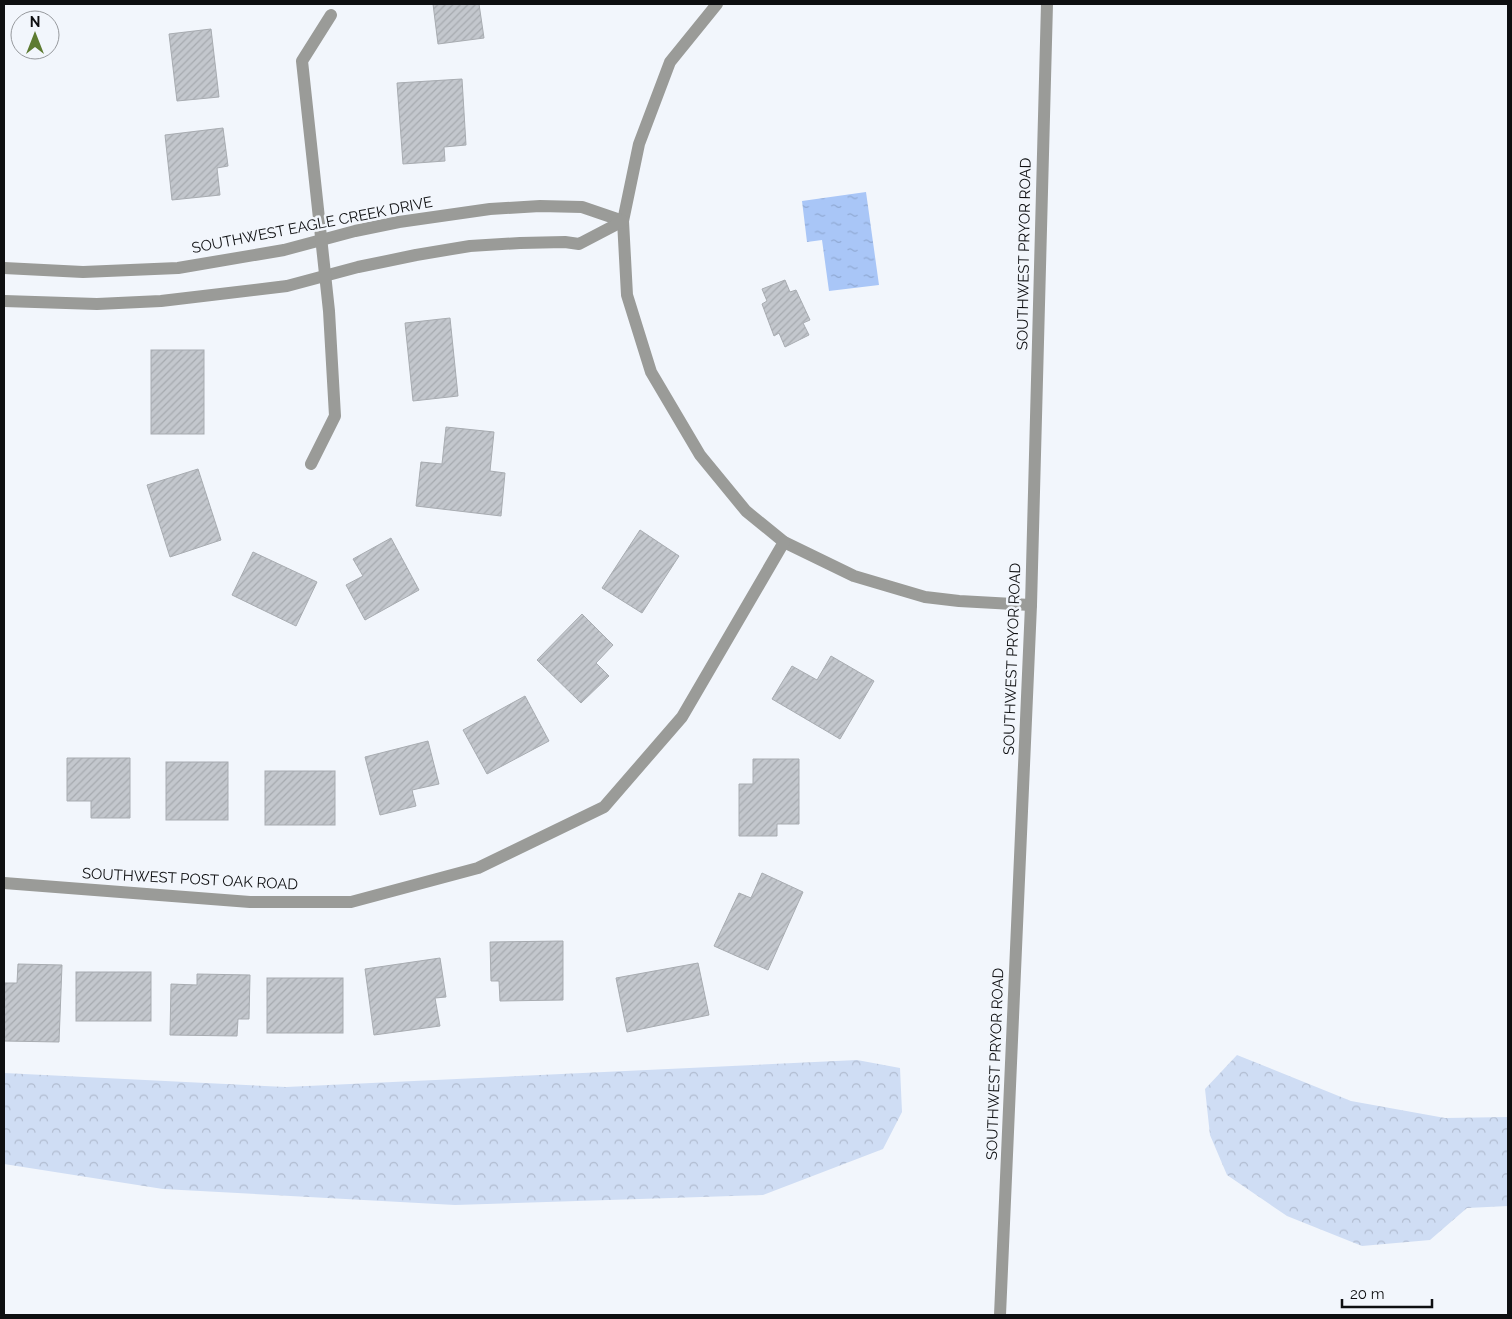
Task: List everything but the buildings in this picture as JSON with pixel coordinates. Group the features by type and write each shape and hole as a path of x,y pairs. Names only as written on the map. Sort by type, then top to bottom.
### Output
{"street":[{"path":"717,4 670,62 639,144 624,221 626,295 651,372 700,455 746,511 784,542 854,576 925,597 1031,605"},
{"name":"SOUTHWEST PRYOR ROAD","path":"1000,1315 1031,605 1047,4"},
{"path":"311,464 335,416 325,276 302,61 331,16"},
{"name":"SOUTHWEST EAGLE CREEK DRIVE","path":"4,268 83,272 178,268 284,250 399,222 490,208 582,207 624,221"},
{"path":"4,301 96,304 160,301 287,286 377,263 470,246 565,242 579,244 624,221"},
{"name":"SOUTHWEST POST OAK ROAD","path":"4,883 250,902 352,902 478,868 604,807 682,717 784,542"}],"green space":[{"path":"1237,1055 1351,1101 1445,1118 1508,1117 1508,1206 1467,1208 1430,1240 1362,1246 1287,1216 1227,1175 1210,1135 1205,1089"},
{"path":"857,1060 900,1068 902,1112 883,1149 763,1195 455,1205 163,1189 4,1164 4,1073 286,1087"}],"water":[{"path":"866,192 879,285 829,291 822,240 807,242 802,201"}]}
